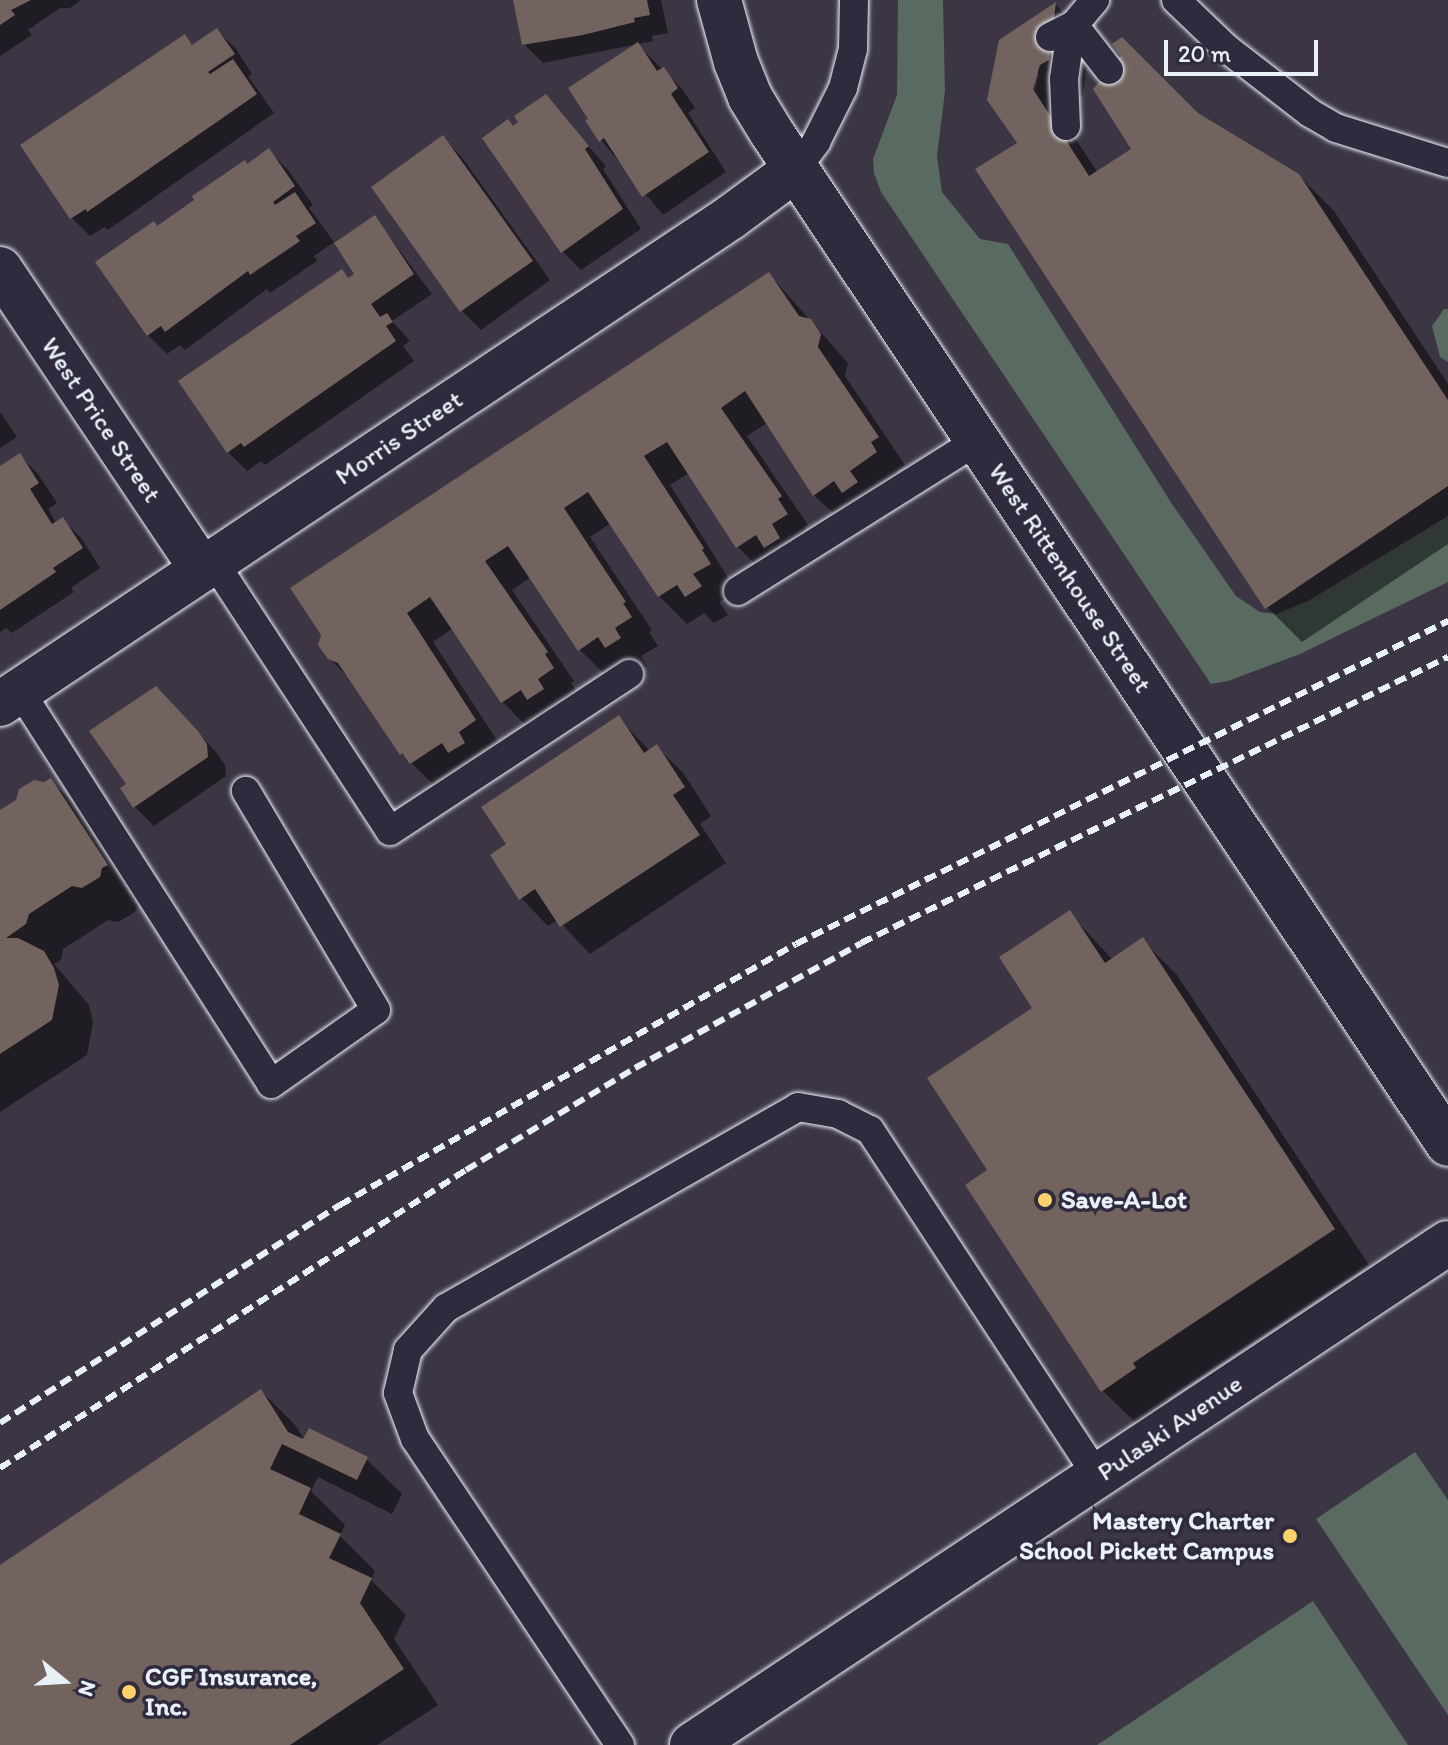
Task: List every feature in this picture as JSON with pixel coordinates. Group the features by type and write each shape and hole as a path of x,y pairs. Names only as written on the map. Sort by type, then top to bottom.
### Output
{"street":[{"name":"West Rittenhouse Street","path":"719,0 736,62 750,97 1448,1144"},
{"name":"Morris Street","path":"10,697 718,226 796,169"},
{"name":"West Price Street","path":"0,269 208,566"},
{"name":"Pulaski Avenue","path":"692,1745 1448,1243"}],"lane":[{"path":"796,169 816,142 843,88 853,49 854,0"},
{"path":"1066,126 1062,31 1095,0"},
{"path":"1176,0 1226,48 1310,113 1350,133 1448,163"},
{"path":"1062,31 1109,70"},
{"path":"738,591 979,440"},
{"path":"208,566 390,831 629,674"},
{"path":"10,697 271,1084 376,1010 246,791"},
{"path":"620,1745 415,1439 398,1393 408,1350 446,1308 798,1107 838,1114 870,1130 1097,1476"}],"green space":[{"path":"898,0 943,0 945,91 937,156 942,192 980,239 1008,244 1172,504 1236,596 1260,612 1277,614 1308,601 1448,516 1448,582 1300,654 1228,681 1211,684 881,192 873,159 897,95"},
{"path":"1444,309 1448,309 1448,362 1440,357 1432,326"},
{"path":"1415,1452 1448,1500 1448,1715 1316,1519"},
{"path":"1313,1601 1408,1745 1097,1745"}],"building":[{"path":"0,0 31,0 11,10 15,15 0,25"},
{"path":"513,0 647,0 650,15 634,18 635,22 583,35 522,45"},
{"path":"1056,2 1049,60 1040,65 1033,89 1089,176 1131,149 1093,89 1121,56 1112,44 1122,37 1198,113 1299,174 1448,400 1448,486 1265,609 975,169 1017,143 987,100 999,40"},
{"path":"217,28 235,54 208,72 210,74 233,59 257,94 87,212 86,209 70,219 20,145 185,34 192,45"},
{"path":"638,42 657,71 664,67 678,88 671,94 709,152 642,197 604,138 599,142 568,88"},
{"path":"546,94 589,146 585,149 623,209 561,253 482,138 508,119 513,126 518,122 514,116"},
{"path":"443,135 533,261 460,312 371,187"},
{"path":"269,148 295,186 273,202 275,205 295,192 316,223 296,236 300,241 250,275 248,271 165,332 161,326 147,336 95,262 154,221 157,226 194,200 192,196 245,160 247,164"},
{"path":"375,215 414,274 371,304 380,317 387,313 393,322 386,326 396,341 244,447 241,443 227,453 178,381 342,269 348,278 354,274 334,243"},
{"path":"769,272 799,316 811,319 821,334 818,347 879,437 871,442 877,452 850,471 858,482 842,493 834,481 813,496 745,391 721,408 782,496 778,499 788,514 772,524 780,538 764,548 756,535 736,548 667,442 644,456 704,548 702,550 711,564 693,574 702,586 685,597 677,585 658,597 588,492 564,508 626,602 623,603 632,617 615,628 621,638 605,648 598,637 578,651 508,546 485,561 548,652 545,654 554,668 538,679 544,689 527,700 521,690 501,703 430,597 407,613 476,720 459,732 465,743 448,753 442,743 410,764 402,753 400,755 338,663 328,659 318,645 321,635 290,588"},
{"path":"20,453 39,483 30,489 52,524 63,517 83,548 53,568 56,572 0,610 0,466"},
{"path":"156,686 198,731 207,744 208,757 133,808 120,788 126,784 89,731"},
{"path":"619,715 644,753 657,744 685,787 673,795 700,835 560,927 535,889 519,900 490,855 506,844 481,807"},
{"path":"51,778 108,865 102,868 100,877 82,888 72,886 29,914 26,924 6,938 18,938 44,951 59,985 52,1020 0,1054 0,810 16,800 19,789 34,780 44,782"},
{"path":"1070,910 1105,963 1143,937 1335,1229 1133,1363 1136,1368 1101,1392 965,1185 987,1170 927,1078 1032,1008 999,957"},
{"path":"261,1389 288,1432 303,1439 309,1428 368,1457 357,1480 282,1444 270,1469 311,1488 299,1514 341,1534 329,1558 372,1578 360,1603 404,1669 290,1745 0,1745 0,1565"}],"railway":[{"path":"0,1423 340,1205 796,944 1448,621"},
{"path":"0,1468 466,1170 635,1068 861,943 1448,657"}],"place":[{"name":"Save-A-Lot","path":"1045,1200"},
{"name":"Mastery Charter School Pickett Campus","path":"1290,1536"},
{"name":"CGF Insurance, Inc.","path":"129,1692"}]}
